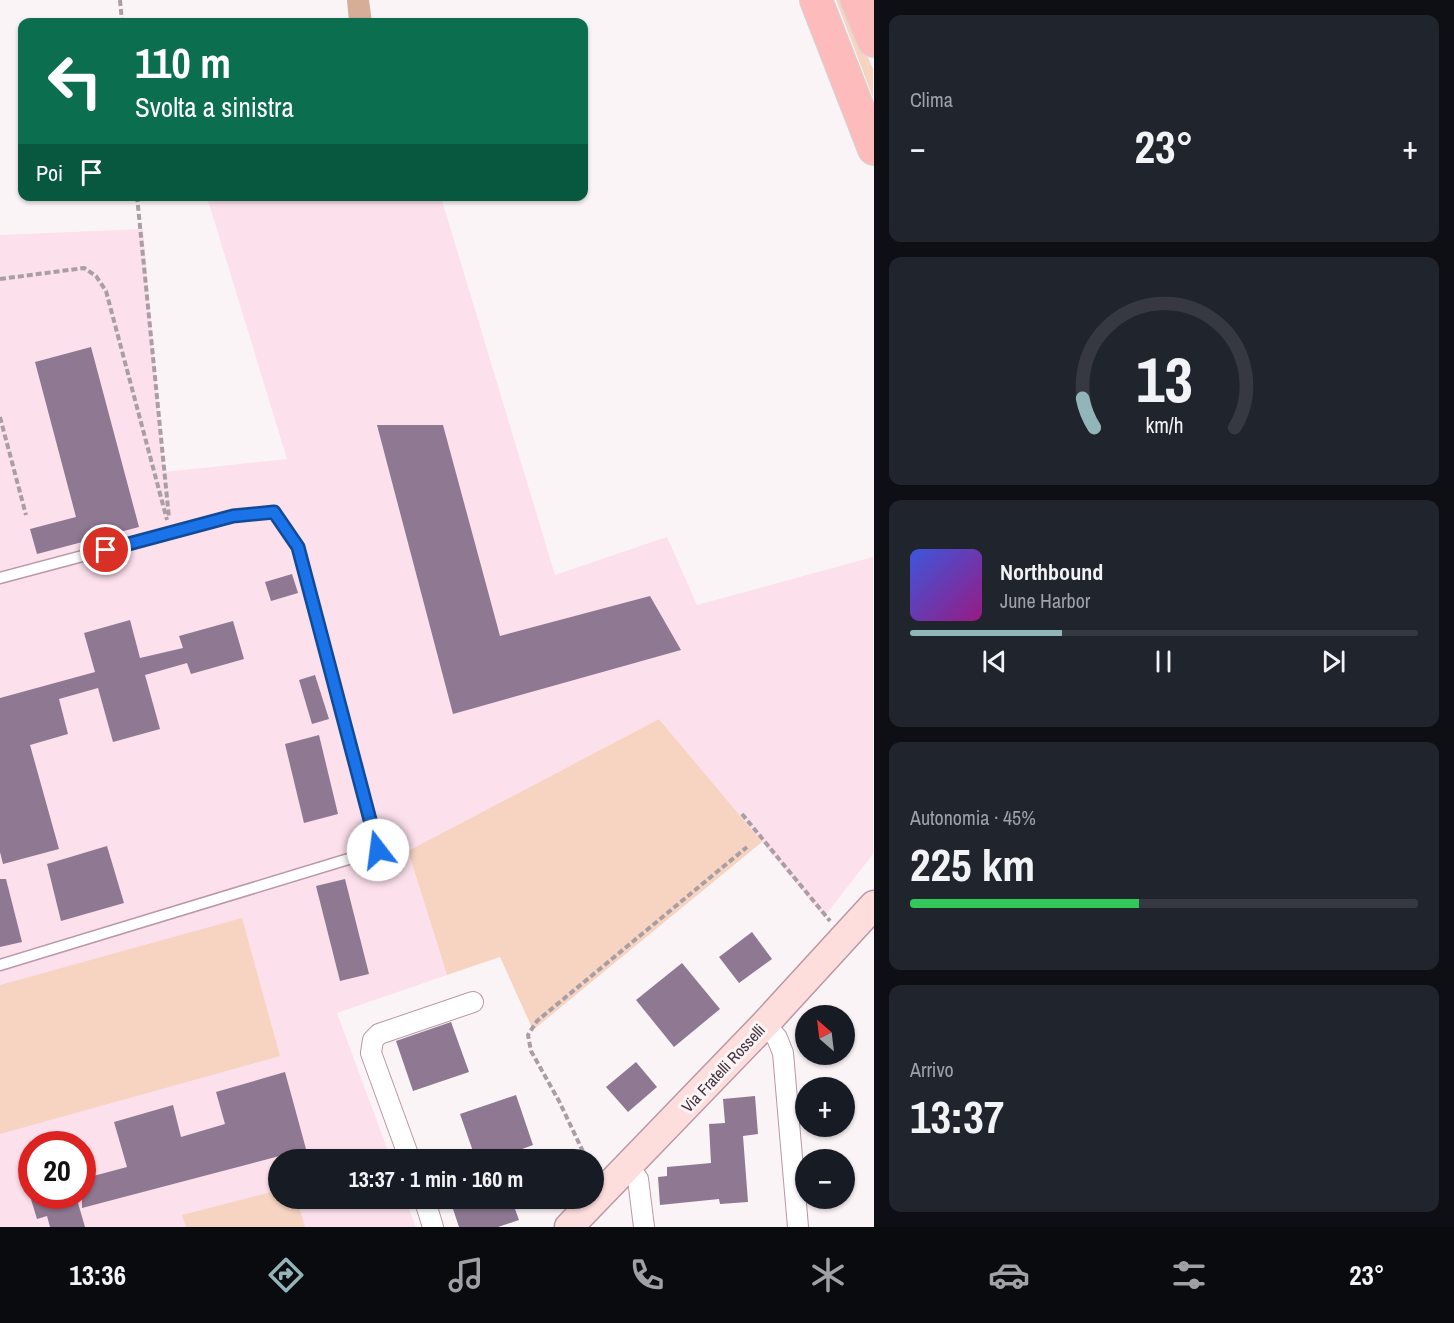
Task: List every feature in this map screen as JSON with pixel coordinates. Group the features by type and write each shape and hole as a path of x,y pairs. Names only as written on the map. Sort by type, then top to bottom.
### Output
{"main road":[{"path":"816,0 873,149"},
{"path":"856,0 873,41"}],"street":[{"name":"Via Fratelli Rosselli","path":"569,1227 629,1168 765,1024 873,905"},
{"path":"406,1149 371,1053 373,1040 379,1034 473,1002"},
{"path":"765,1024 777,1038 783,1053 798,1227"},
{"path":"629,1168 638,1179 644,1227"},
{"path":"428,1209 434,1227"}],"lane":[{"path":"0,578 233,516 274,512 298,547 378,850 0,965"}],"path":[{"path":"120,0 122,18"},
{"path":"137,201 170,532"},
{"path":"0,279 84,268 96,276 106,291 170,532"},
{"path":"0,417 26,515"},
{"path":"742,814 844,938"},
{"path":"582,1149 559,1101 531,1051 528,1035 537,1021 747,847"}],"shaded area":[{"path":"347,0 369,0 371,18 349,18"},
{"path":"836,0 843,0 873,69 873,98"},
{"path":"208,201 442,201 555,575 667,537 697,605 873,557 873,854 824,917 659,719 408,851 447,975 337,1013 387,1149 268,1149 268,1209 409,1209 416,1227 0,1227 0,235 143,229 164,472 287,459"},
{"path":"659,719 762,842 533,1030 500,957 447,975 408,851"},
{"path":"242,918 280,1056 0,1134 0,985"},
{"path":"268,1193 268,1209 300,1209 305,1227 186,1227 182,1215"}],"building":[{"path":"91,347 139,527 37,554 30,529 76,517 35,362"},
{"path":"377,425 443,425 500,636 650,596 681,650 453,714"},
{"path":"292,574 298,593 271,601 265,582"},
{"path":"130,620 140,658 183,648 179,636 233,621 244,659 191,674 187,663 145,675 160,729 113,742 98,688 59,699 68,734 30,745 59,849 3,864 0,852 0,698 95,672 84,633"},
{"path":"315,675 329,719 312,724 299,680"},
{"path":"319,735 338,814 304,823 285,744"},
{"path":"107,846 124,903 61,921 47,864"},
{"path":"0,879 6,879 22,942 0,947"},
{"path":"345,879 369,974 340,981 316,886"},
{"path":"752,932 772,959 739,983 719,957"},
{"path":"682,963 720,1009 674,1047 636,1000"},
{"path":"451,1022 469,1072 413,1091 396,1041"},
{"path":"636,1062 657,1087 628,1112 606,1087"},
{"path":"285,1072 306,1149 268,1149 268,1159 96,1204 96,1175 127,1167 114,1122 173,1105 181,1137 225,1124 216,1092"},
{"path":"516,1095 533,1145 522,1149 472,1149 460,1114"},
{"path":"755,1096 758,1134 743,1136 748,1202 720,1204 719,1199 660,1205 658,1177 667,1176 667,1167 711,1163 709,1124 725,1123 723,1099"},
{"path":"34,1209 80,1209 85,1227 50,1227 47,1216 37,1219"},
{"path":"453,1209 515,1209 519,1220 498,1227 459,1227"}],"route":[{"path":"106,550 233,516 274,512 298,547 378,850"}]}
